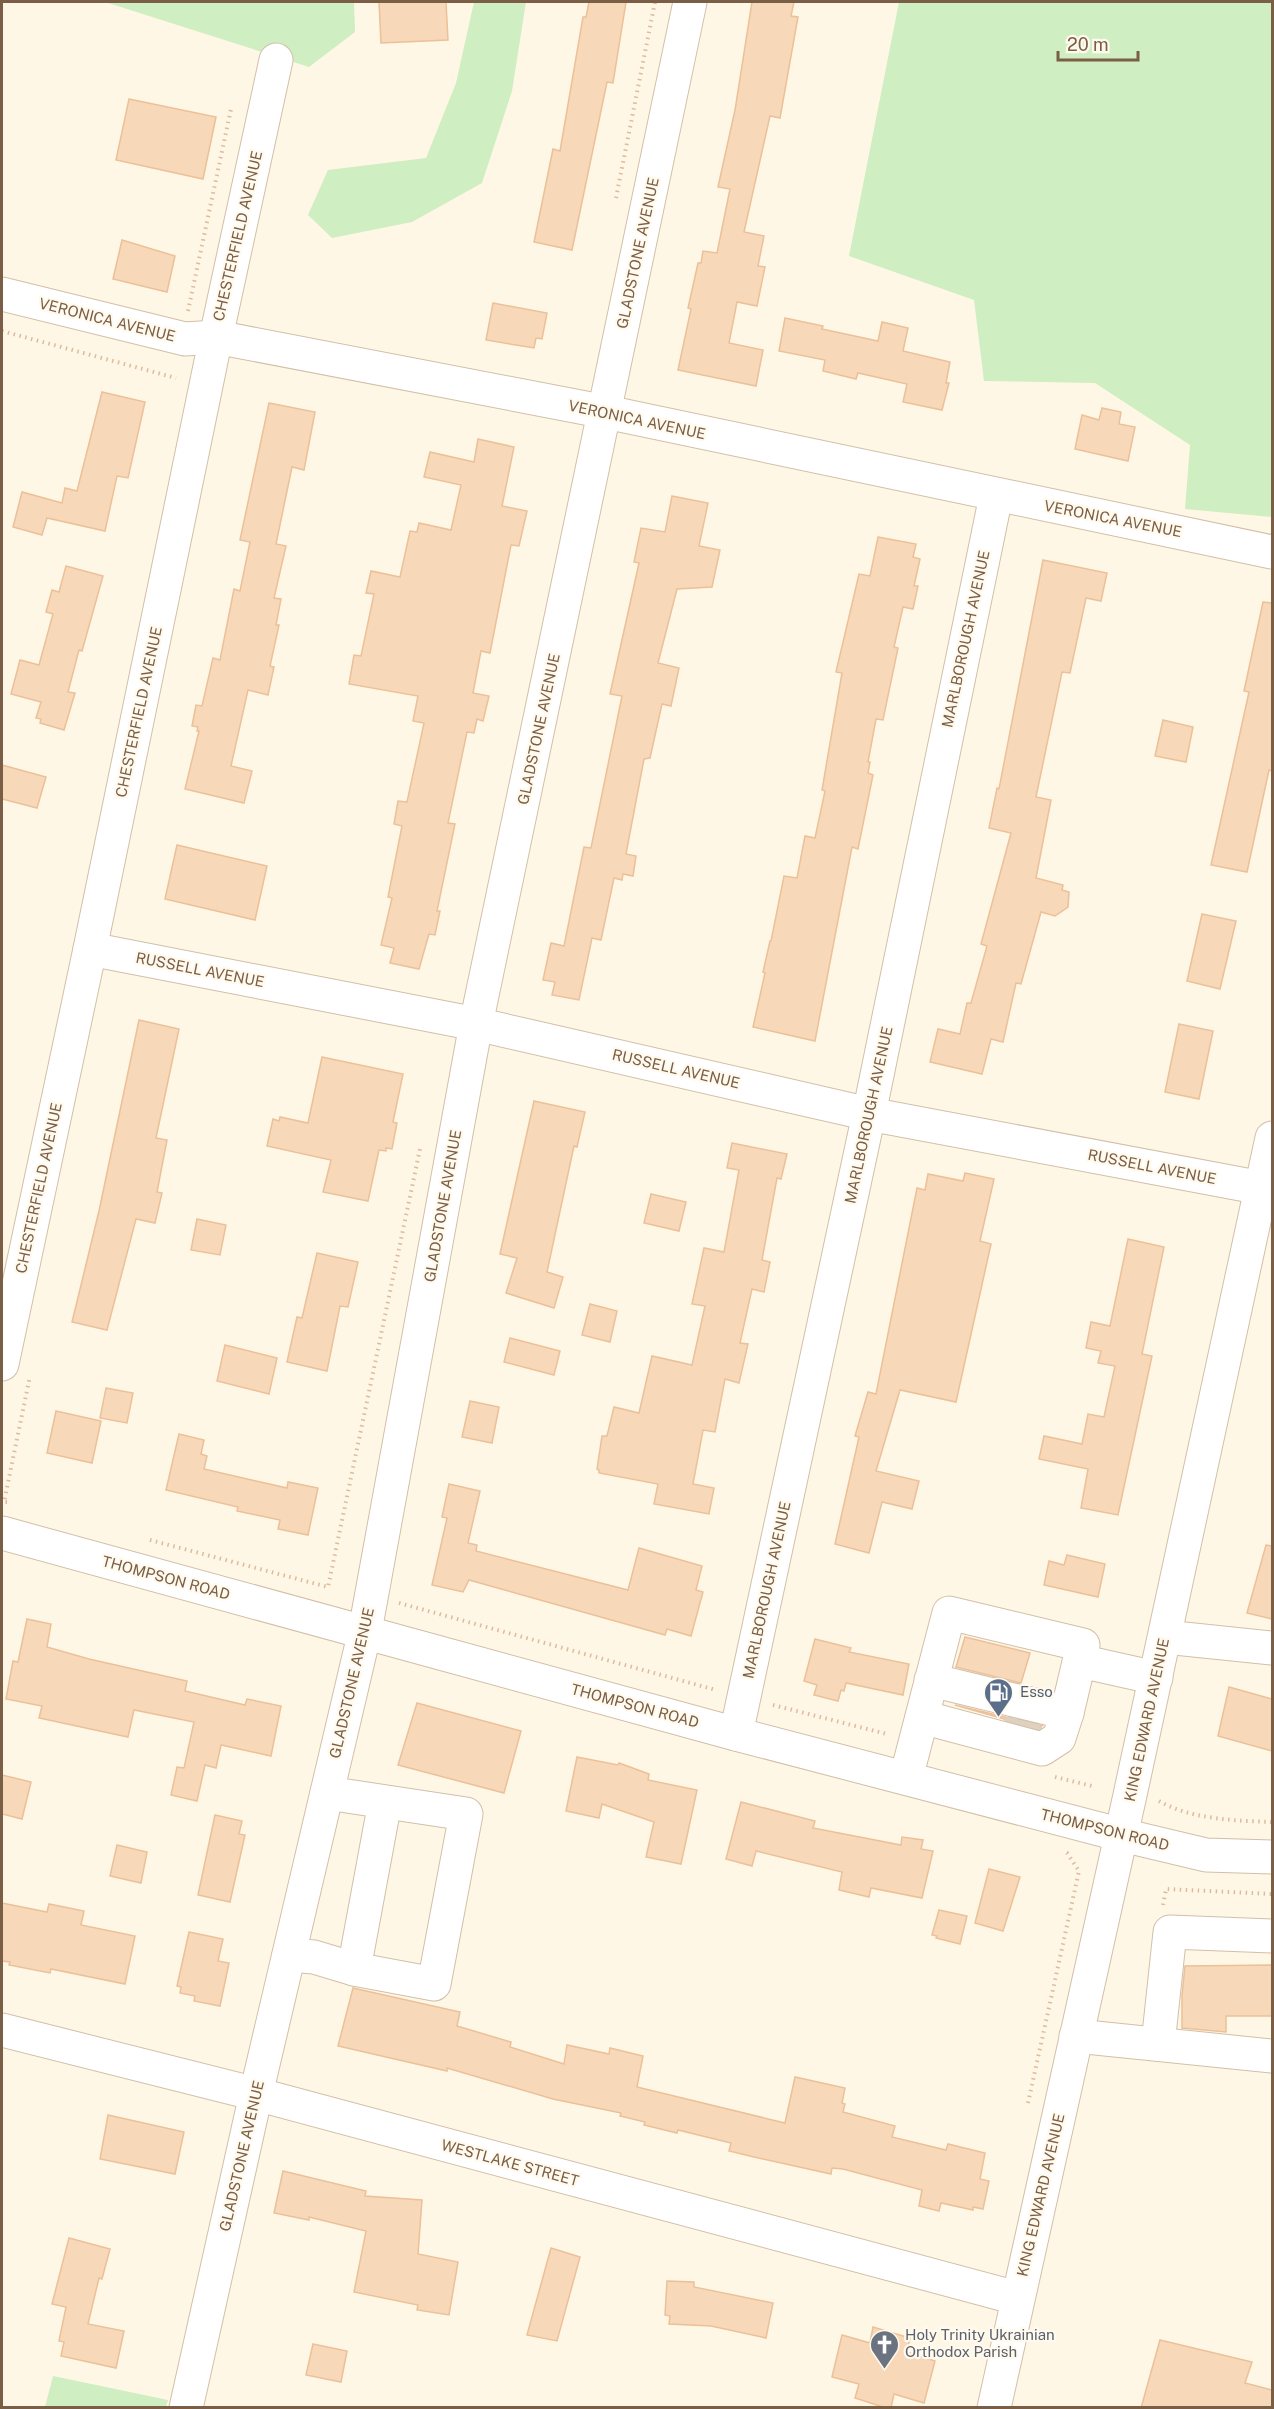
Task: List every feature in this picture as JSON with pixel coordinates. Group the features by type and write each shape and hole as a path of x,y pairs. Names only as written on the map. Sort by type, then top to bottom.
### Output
{"street":[{"name":"GLADSTONE AVENUE","path":"186,2408 256,2094 365,1631 476,1024 606,412 690,2"},
{"name":"CHESTERFIELD AVENUE","path":"16,1370 90,949 216,337 276,60"},
{"name":"VERONICA AVENUE","path":"2,294 185,339 216,337 606,412 1272,552"},
{"name":"MARLBOROUGH AVENUE","path":"736,1734 869,1114 996,495"},
{"name":"RUSSELL AVENUE","path":"90,949 476,1024 869,1114 1262,1188"},
{"name":"KING EDWARD AVENUE","path":"994,2408 1122,1835 1272,1138"},
{"name":"THOMPSON ROAD","path":"9,1519 365,1631 736,1734 1206,1855 1272,1857"},
{"path":"906,1778 949,1613 1083,1645 1080,1661 1032,1722"},
{"path":"1165,1637 1272,1648"},
{"path":"1080,1661 1156,1678"},
{"path":"932,1680 986,1715 1032,1722"},
{"path":"922,1717 986,1715 1032,1722"},
{"path":"289,1955 314,1957 354,1969 434,1984 466,1814 327,1793"},
{"path":"354,1969 385,1802"},
{"path":"1158,2044 1170,1932 1272,1936"},
{"name":"WESTLAKE STREET","path":"2,2030 256,2094 1017,2298"},
{"path":"1076,2036 1272,2056"}],"path":[{"path":"614,210 656,2"},
{"path":"187,314 231,109"},
{"path":"2,331 177,377 174,388"},
{"path":"143,1538 328,1587 422,1142"},
{"path":"9,1519 4,1502 16,1370"},
{"path":"389,1600 716,1690"},
{"path":"1159,1801 1222,1820 1272,1822"},
{"path":"1027,2111 1079,1871"}],"green space":[{"path":"105,2 354,2 355,32 309,67"},
{"path":"474,2 526,2 512,91 482,183 412,222 332,238 308,215 328,170 426,158 456,83"},
{"path":"899,2 1272,2 1272,517 1185,509 1190,445 1095,383 984,381 974,300 849,256"},
{"path":"53,2376 168,2400 166,2407 45,2407"}],"building":[{"path":"379,2 446,2 448,40 381,43"},
{"path":"589,2 626,2 613,83 607,82 572,250 534,242 553,149 560,151 583,17 586,17"},
{"path":"752,2 794,2 791,16 798,17 780,118 770,116 744,232 764,236 758,266 765,267 757,306 737,302 729,343 763,350 756,386 678,370 698,263 701,263 703,251 717,253 730,189 718,187 735,110"},
{"path":"129,99 216,117 203,179 116,160"},
{"path":"122,240 175,256 167,292 113,279"},
{"path":"493,303 547,313 542,339 536,338 534,348 486,340"},
{"path":"785,318 878,341 882,322 908,328 903,351 950,362 946,383 949,383 942,410 903,402 907,384 858,373 856,379 823,371 825,360 779,351"},
{"path":"102,392 145,402 128,478 117,476 105,531 47,518 42,535 13,527 22,492 62,503 65,488 77,491"},
{"path":"269,403 315,412 304,470 292,467 276,544 286,546 274,598 281,599 276,625 279,625 270,666 274,667 268,695 248,690 231,766 252,771 244,803 185,789 199,731 197,731 198,727 192,726 196,705 202,706 213,658 220,660 234,589 240,591 250,542 240,540"},
{"path":"1102,408 1121,412 1119,424 1135,427 1128,461 1075,449 1082,415 1099,420"},
{"path":"478,439 514,447 502,506 527,511 519,546 511,545 490,653 481,651 473,693 489,696 483,721 477,719 474,733 467,732 448,823 455,824 437,911 440,911 435,935 429,934 419,969 390,963 394,948 381,945 392,898 388,897 402,826 394,824 398,801 407,802 424,723 413,721 418,696 349,684 354,655 361,656 374,594 366,593 371,571 400,577 410,531 417,532 419,523 451,530 461,485 424,477 430,452 474,462"},
{"path":"672,496 708,503 699,546 720,550 712,587 677,589 658,663 679,668 671,706 662,704 650,758 644,759 626,854 636,856 633,876 623,874 622,880 614,878 601,940 592,938 579,1000 552,995 555,982 543,980 551,943 564,946 584,847 591,848 622,696 610,694 639,563 634,562 641,528 665,532"},
{"path":"878,537 916,544 913,557 920,559 914,586 918,586 913,609 903,607 894,647 898,648 883,720 876,719 868,762 870,762 868,773 873,775 858,849 852,847 815,1041 753,1027 784,876 797,878 805,836 815,838 825,791 822,790 842,673 836,672 859,574 870,576"},
{"path":"1043,560 1107,573 1101,601 1086,598 1070,673 1062,672 1036,797 1051,800 1036,878 1063,885 1062,890 1069,892 1068,907 1055,916 1041,912 1021,984 1016,983 1003,1042 991,1039 982,1074 930,1062 938,1029 960,1034 967,1003 971,1003 987,946 981,944 1011,833 989,828 997,788 999,789"},
{"path":"66,566 103,576 68,692 75,693 64,730 40,723 41,719 36,718 41,702 11,694 20,660 39,665 53,614 46,612 52,590 59,592"},
{"path":"1263,602 1272,603 1272,771 1269,770 1247,872 1211,865 1249,692 1244,691"},
{"path":"1163,720 1193,727 1186,762 1155,756"},
{"path":"2,765 46,777 37,808 2,799"},
{"path":"177,845 267,866 255,920 165,899"},
{"path":"1202,914 1236,921 1220,989 1187,981"},
{"path":"139,1020 179,1029 156,1138 167,1140 157,1192 162,1193 155,1223 136,1219 107,1330 72,1322 99,1211"},
{"path":"1179,1024 1213,1031 1199,1099 1165,1092"},
{"path":"322,1057 403,1074 393,1122 397,1123 392,1149 379,1150 368,1201 323,1192 331,1160 267,1146 273,1119 279,1121 280,1117 308,1123"},
{"path":"534,1101 585,1112 577,1147 574,1146 547,1272 563,1277 554,1308 506,1293 517,1258 500,1254"},
{"path":"732,1143 787,1154 781,1179 777,1178 762,1260 770,1262 764,1292 752,1289 740,1343 748,1344 739,1383 725,1379 715,1432 703,1430 693,1484 714,1488 709,1514 654,1504 658,1484 599,1473 597,1469 602,1436 607,1436 614,1407 639,1413 652,1356 692,1365 705,1306 692,1304 704,1248 724,1252 739,1170 727,1168"},
{"path":"965,1173 994,1179 980,1241 991,1244 956,1402 900,1390 876,1471 919,1481 912,1509 882,1502 869,1553 835,1544 859,1437 855,1436 868,1392 876,1394 917,1188 925,1190 928,1174 963,1181"},
{"path":"651,1194 686,1202 679,1231 644,1223"},
{"path":"197,1219 226,1225 220,1255 191,1250"},
{"path":"1128,1239 1164,1247 1142,1354 1152,1356 1118,1515 1081,1508 1088,1469 1039,1459 1044,1436 1082,1444 1088,1414 1104,1417 1115,1366 1098,1363 1101,1351 1086,1348 1091,1322 1110,1326"},
{"path":"317,1253 358,1262 348,1307 340,1306 327,1371 287,1362 297,1317 302,1318"},
{"path":"590,1304 617,1311 610,1342 582,1335"},
{"path":"510,1338 560,1351 554,1375 504,1362"},
{"path":"225,1345 277,1358 269,1394 217,1381"},
{"path":"106,1388 133,1393 127,1423 100,1418"},
{"path":"470,1401 499,1407 492,1443 462,1437"},
{"path":"56,1411 101,1421 92,1463 47,1453"},
{"path":"179,1434 204,1440 201,1454 207,1456 204,1469 287,1488 288,1482 318,1488 308,1535 278,1529 280,1520 237,1511 238,1507 166,1490"},
{"path":"449,1484 480,1491 468,1543 477,1545 476,1551 628,1590 639,1548 702,1566 696,1590 703,1592 691,1636 667,1629 665,1635 469,1580 463,1592 432,1585 447,1518 442,1517"},
{"path":"1266,1545 1272,1546 1272,1619 1247,1613"},
{"path":"1067,1555 1105,1564 1098,1597 1044,1585 1049,1561 1064,1565"},
{"path":"27,1619 51,1624 47,1647 187,1681 185,1691 245,1705 247,1699 281,1706 271,1756 221,1745 216,1768 205,1765 197,1801 171,1795 177,1767 184,1768 194,1722 134,1710 128,1737 39,1718 42,1706 6,1699 13,1661 18,1662"},
{"path":"965,1637 1030,1653 1021,1683 956,1667"},
{"path":"815,1639 851,1648 849,1652 909,1664 903,1695 846,1683 838,1701 814,1695 817,1685 804,1681"},
{"path":"1229,1687 1272,1699 1272,1751 1218,1736"},
{"path":"417,1703 521,1731 504,1793 398,1765"},
{"path":"955,1705 1042,1726 1039,1729"},
{"path":"577,1757 618,1765 619,1763 649,1774 648,1780 697,1790 681,1864 646,1857 654,1822 602,1804 599,1818 566,1811"},
{"path":"2,1775 31,1782 22,1819 2,1814"},
{"path":"741,1802 815,1821 813,1828 901,1845 902,1837 923,1840 921,1849 933,1851 922,1898 871,1888 869,1897 839,1890 842,1872 756,1851 752,1866 726,1859"},
{"path":"215,1815 242,1821 239,1834 245,1835 230,1902 198,1895"},
{"path":"117,1845 147,1852 141,1883 110,1876"},
{"path":"989,1869 1020,1877 1003,1931 975,1923"},
{"path":"2,1903 47,1912 49,1904 84,1911 81,1925 135,1936 125,1984 51,1969 50,1973 9,1965 10,1962 2,1961"},
{"path":"939,1910 967,1916 960,1944 932,1935"},
{"path":"189,1932 223,1939 218,1961 229,1963 220,2006 194,2001 195,1996 180,1993 181,1987 177,1986"},
{"path":"1272,1965 1272,2016 1226,2016 1226,2032 1182,2028 1185,1966"},
{"path":"353,1988 460,2012 457,2026 511,2042 510,2047 564,2064 567,2045 609,2054 610,2048 643,2056 637,2087 785,2123 795,2077 845,2088 843,2112 895,2126 892,2137 946,2150 948,2144 985,2153 980,2179 989,2181 983,2209 973,2207 973,2210 941,2203 939,2211 919,2206 922,2190 843,2169 832,2168 831,2174 729,2151 731,2143 678,2130 677,2133 644,2125 645,2122 620,2116 621,2113 553,2099 447,2068 447,2071 338,2046"},
{"path":"108,2115 184,2132 175,2174 100,2159"},
{"path":"283,2171 366,2191 365,2196 422,2200 418,2254 458,2262 449,2315 417,2310 418,2305 354,2292 366,2231 309,2217 309,2220 274,2213"},
{"path":"69,2238 110,2249 102,2279 99,2278 88,2324 124,2331 116,2368 61,2356 64,2342 59,2341 66,2307 52,2304"},
{"path":"551,2248 580,2257 557,2341 527,2335"},
{"path":"667,2281 694,2282 694,2287 773,2303 766,2338 711,2326 669,2324 670,2316 665,2315"},
{"name":"Holy Trinity Ukrainian Orthodox Parish","path":"873,2327 910,2338 907,2352 935,2361 924,2403 894,2394 891,2408 886,2408 855,2398 859,2384 832,2377 842,2335 870,2343"},
{"path":"1160,2340 1252,2362 1245,2383 1272,2390 1272,2408 1141,2408"},
{"path":"313,2344 347,2351 341,2382 306,2375"}],"tunnel":[{"path":"1013,1735 1031,1717"}],"place":[{"name":"Esso","path":"999,1718"},
{"name":"Holy Trinity Ukrainian Orthodox Parish","path":"884,2370"}]}
